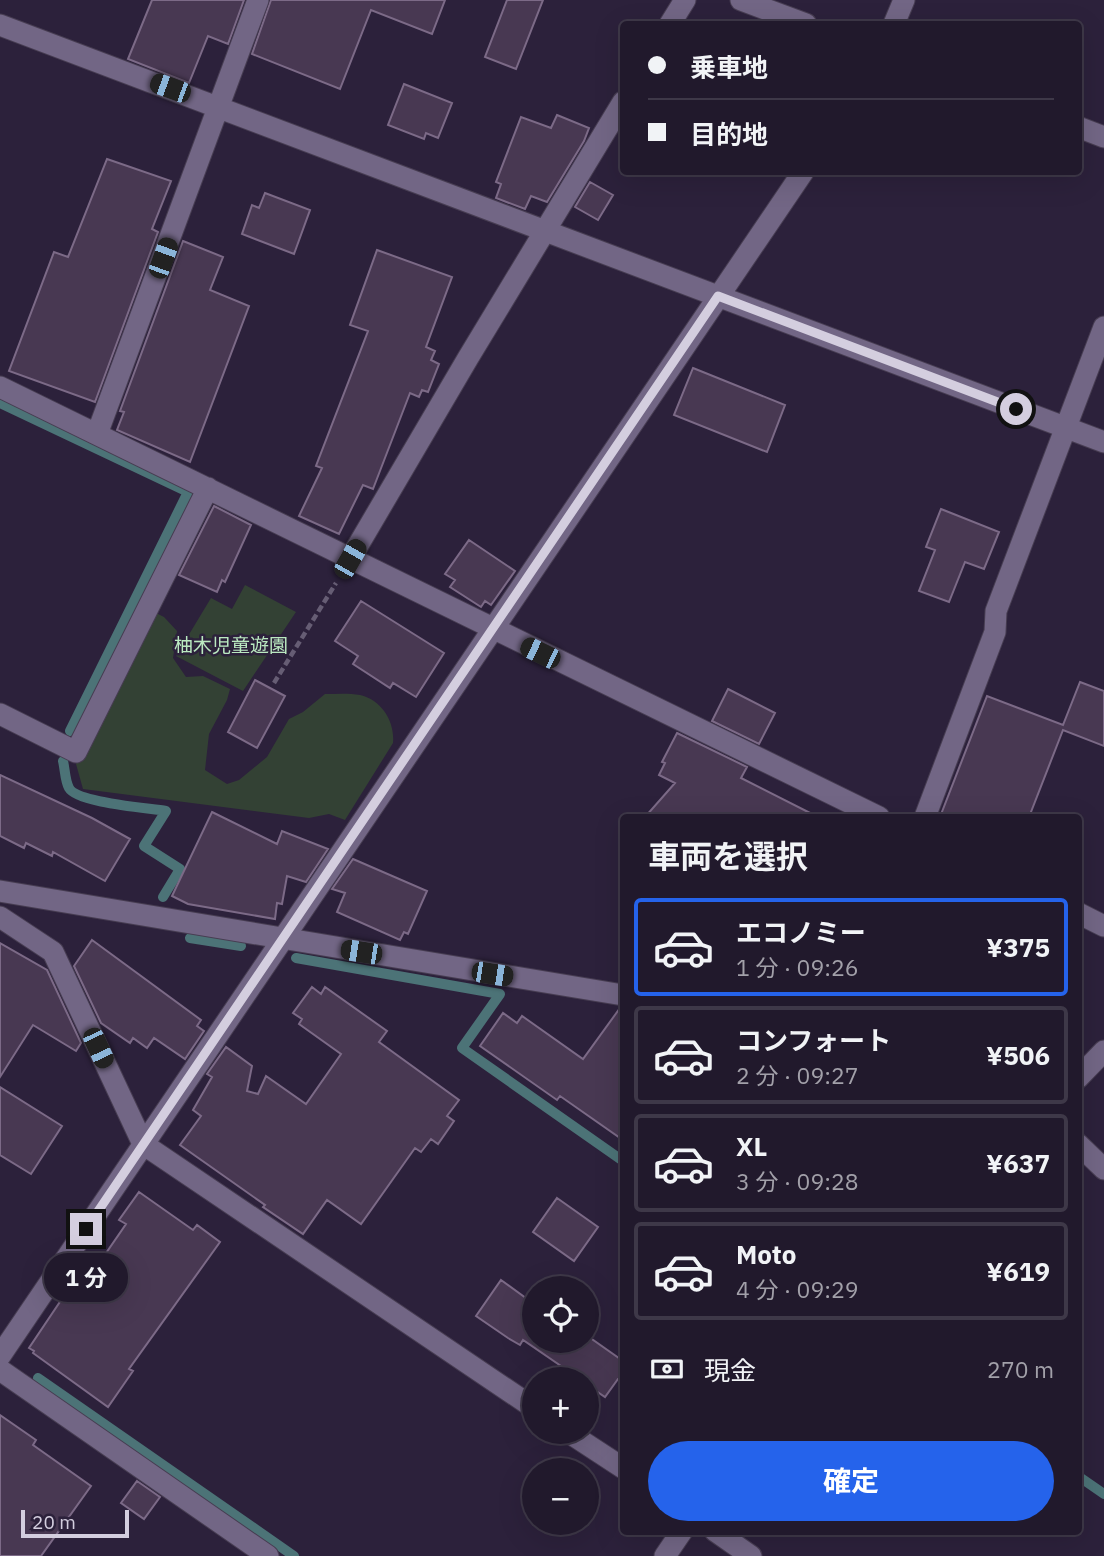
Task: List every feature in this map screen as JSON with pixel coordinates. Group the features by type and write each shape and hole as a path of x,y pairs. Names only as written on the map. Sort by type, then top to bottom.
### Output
{"street":[{"path":"97,434 258,0"},
{"path":"672,21 685,0"},
{"path":"741,0 798,21"},
{"path":"895,21 904,0"},
{"path":"0,25 1104,442"},
{"path":"350,559 620,107"},
{"path":"1082,129 1104,137"},
{"path":"0,1356 801,175"},
{"path":"926,814 995,632 996,611 1104,327"},
{"path":"0,387 873,814"},
{"path":"0,713 76,752 208,488"},
{"path":"0,891 620,995"},
{"path":"1082,915 1104,926"},
{"path":"0,917 53,952 144,1144 522,1400"},
{"path":"1082,1074 1104,1051"},
{"path":"1082,1148 1104,1169"},
{"path":"0,1370 268,1556"},
{"path":"586,1444 620,1466"},
{"path":"665,1556 679,1535"},
{"path":"721,1535 751,1556"}],"path":[{"path":"274,683 350,559"}],"green space":[{"name":"柚木児童遊園","path":"245,585 296,612 243,691 176,656 211,598 232,609"},
{"path":"154,612 164,617 177,631 173,658 186,677 203,676 230,689 209,734 205,770 227,784 239,780 267,757 289,719 303,712 325,694 360,695 381,707 392,727 393,743 345,820 329,814 309,818 83,789 76,764"}],"building":[{"path":"152,0 244,0 228,44 208,36 189,83 128,59"},
{"path":"271,0 445,0 432,34 371,10 340,89 252,54"},
{"path":"507,0 543,0 516,69 485,57"},
{"path":"404,84 452,103 438,138 426,133 424,139 388,125"},
{"path":"557,115 589,128 547,202 531,196 525,209 496,198 501,184 496,182 521,117 551,128"},
{"path":"107,159 171,181 152,229 158,232 95,402 9,371 54,252 68,257"},
{"path":"590,182 613,195 598,220 575,207"},
{"path":"265,193 310,210 294,254 242,234 252,205 259,208"},
{"path":"183,241 223,257 210,290 249,306 190,462 117,430 124,412 120,411"},
{"path":"377,250 452,277 426,347 435,351 431,360 439,364 428,392 422,390 419,397 410,393 373,489 363,485 339,534 299,516 322,468 316,466 368,331 350,325"},
{"path":"693,368 785,405 767,452 674,415"},
{"path":"214,506 251,525 225,582 222,580 217,592 179,575"},
{"path":"941,509 999,532 984,569 965,562 949,602 919,591 935,550 926,547"},
{"path":"469,540 515,571 491,605 485,601 481,607 450,587 455,580 445,574"},
{"path":"361,601 444,653 416,697 393,683 390,688 353,664 358,656 335,641"},
{"path":"255,680 285,696 257,748 228,732"},
{"path":"1080,682 1104,691 1104,746 1063,730 1030,814 941,814 987,696 1063,725"},
{"path":"728,689 775,713 759,744 712,721"},
{"path":"677,733 747,767 741,778 812,814 648,814 675,783 659,775 665,763 662,762"},
{"path":"0,775 130,839 105,881 53,852 52,856 26,843 24,848 0,836"},
{"path":"212,812 277,844 282,831 328,849 306,882 287,876 282,904 277,903 275,919 188,904 172,896"},
{"path":"353,859 427,891 408,934 404,932 400,940 337,912 345,893 332,889"},
{"path":"92,940 201,1020 197,1026 204,1031 185,1059 154,1038 147,1048 133,1038 130,1043 101,1023 74,966"},
{"path":"0,943 47,970 81,1043 76,1051 33,1025 0,1077"},
{"path":"312,987 321,994 325,987 387,1031 379,1042 459,1100 447,1116 454,1121 438,1144 431,1139 421,1152 415,1148 361,1224 327,1200 303,1234 180,1145 201,1116 193,1110 212,1077 207,1074 226,1047 252,1066 247,1091 258,1094 266,1076 306,1104 341,1054 299,1024 302,1019 293,1013"},
{"path":"620,1008 620,1138 560,1096 557,1100 480,1046 503,1013 517,1023 522,1016 583,1059"},
{"path":"0,1087 62,1126 31,1174 0,1155"},
{"path":"139,1192 193,1230 197,1225 220,1242 129,1369 133,1371 108,1407 29,1348 86,1263 95,1269 126,1224 119,1220"},
{"path":"557,1198 598,1227 574,1261 533,1232"},
{"path":"501,1280 522,1295 522,1342 520,1345 476,1316"},
{"path":"599,1344 620,1359 620,1379 605,1397 599,1393 599,1367 562,1367 542,1353 599,1353"},
{"path":"0,1415 36,1440 33,1445 91,1486 41,1556 0,1556"},
{"path":"137,1481 160,1497 144,1519 121,1503"}],"waterway":[{"path":"0,403 188,492 70,731"},
{"path":"63,761 69,788 85,798 166,811 144,846 180,869 163,897"},
{"path":"190,938 241,946"},
{"path":"296,958 500,994 462,1048 620,1159"},
{"path":"38,1378 294,1556"},
{"path":"1082,1479 1104,1494"}],"route":[{"path":"86,1229 718,296 1016,409"}]}
